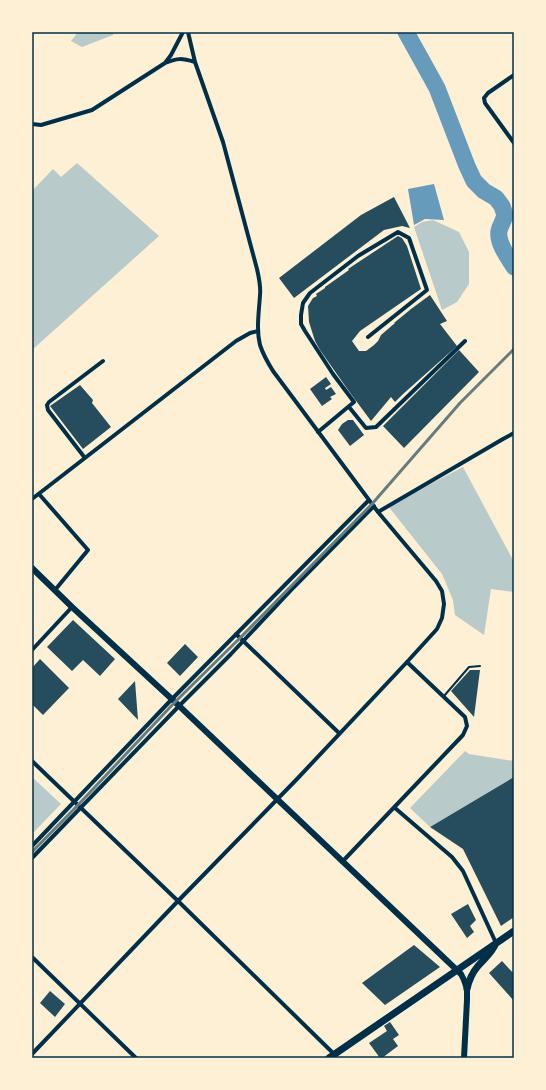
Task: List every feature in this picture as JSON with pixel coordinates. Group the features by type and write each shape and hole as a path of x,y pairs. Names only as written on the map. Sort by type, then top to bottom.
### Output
{"main road":[{"path":"32,568 277,798 456,970 464,980 467,989 468,1000 464,1058"},
{"path":"331,1056 514,930"},
{"path":"467,989 472,975 478,966 494,950 496,943"}],"street":[{"path":"165,63 183,32"},
{"path":"32,1054 407,662 437,629 442,618 444,604 442,591 436,581 378,512 272,371 265,358 260,345 258,331 260,282 223,142 195,62 188,32"},
{"path":"32,124 41,125 92,110 165,63 176,59 195,62"},
{"path":"514,75 488,93 484,98 485,103 514,143"},
{"path":"318,432 354,402 333,374 301,324 303,303 310,293 352,260 398,232 409,238 427,290 368,337"},
{"path":"32,499 236,341 246,335 258,331"},
{"path":"349,407 366,428 376,427 464,342"},
{"path":"85,458 48,410 46,405 103,361"},
{"path":"378,512 496,442 514,433"},
{"path":"39,494 88,550 55,590"},
{"path":"32,846 172,699 369,500"},
{"path":"32,858 374,506"},
{"path":"32,650 72,607"},
{"path":"236,634 339,733"},
{"path":"342,862 463,735 467,726 465,717 407,662"},
{"path":"32,761 178,901 331,1056"},
{"path":"394,808 452,857 459,865 496,943"},
{"path":"32,957 136,1058"}],"lane":[{"path":"444,696 469,667 480,666"}],"shaded area":[{"path":"78,32 114,32 113,35 82,47 71,41"},
{"path":"77,163 159,236 32,350 32,191 53,169 61,177"},
{"path":"433,220 459,232 469,252 469,284 457,302 442,310 414,227 422,222"},
{"path":"463,467 514,562 514,592 491,589 484,635 455,615 453,600 442,574 388,506"},
{"path":"465,751 469,754 514,761 514,777 430,827 410,808"},
{"path":"32,777 61,804 32,834"}],"water":[{"path":"434,184 444,220 425,219 414,225 408,189"}],"building":[{"path":"394,197 410,228 402,226 384,230 294,298 279,278 361,215"},
{"path":"398,236 402,238 407,246 421,289 360,331 352,341 359,351 366,351 378,341 381,335 394,323 430,295 447,321 440,324 457,346 395,402 391,397 371,421 315,341 309,322 308,306 313,298 317,296 316,294 349,270 348,269"},
{"path":"459,350 479,372 404,448 383,426"},
{"path":"326,377 331,384 325,388 326,390 331,387 336,394 330,397 332,399 322,406 310,389"},
{"path":"80,385 93,400 92,403 111,427 83,449 50,406"},
{"path":"348,420 353,420 364,435 350,446 338,430 342,424"},
{"path":"73,620 115,659 100,676 83,660 72,671 47,647"},
{"path":"185,644 198,657 180,676 167,663"},
{"path":"40,659 69,688 43,715 32,704 32,668"},
{"path":"470,670 480,670 474,717 451,691"},
{"path":"135,681 138,720 118,699"},
{"path":"514,777 514,917 501,926 463,849 430,827"},
{"path":"468,904 476,920 470,926 474,932 467,938 451,914"},
{"path":"414,945 440,967 385,1005 362,983"},
{"path":"502,961 514,974 514,1001 489,973"},
{"path":"50,991 65,1004 55,1017 40,1003"},
{"path":"390,1022 399,1035 393,1039 398,1046 380,1058 369,1043 387,1031 384,1026"}],"waterway":[{"path":"406,32 437,88 474,181 484,191 496,198 502,206 505,215 499,231 499,236 504,250 514,267"}],"railway":[{"path":"32,852 175,702 372,504 460,403 514,349"}]}
